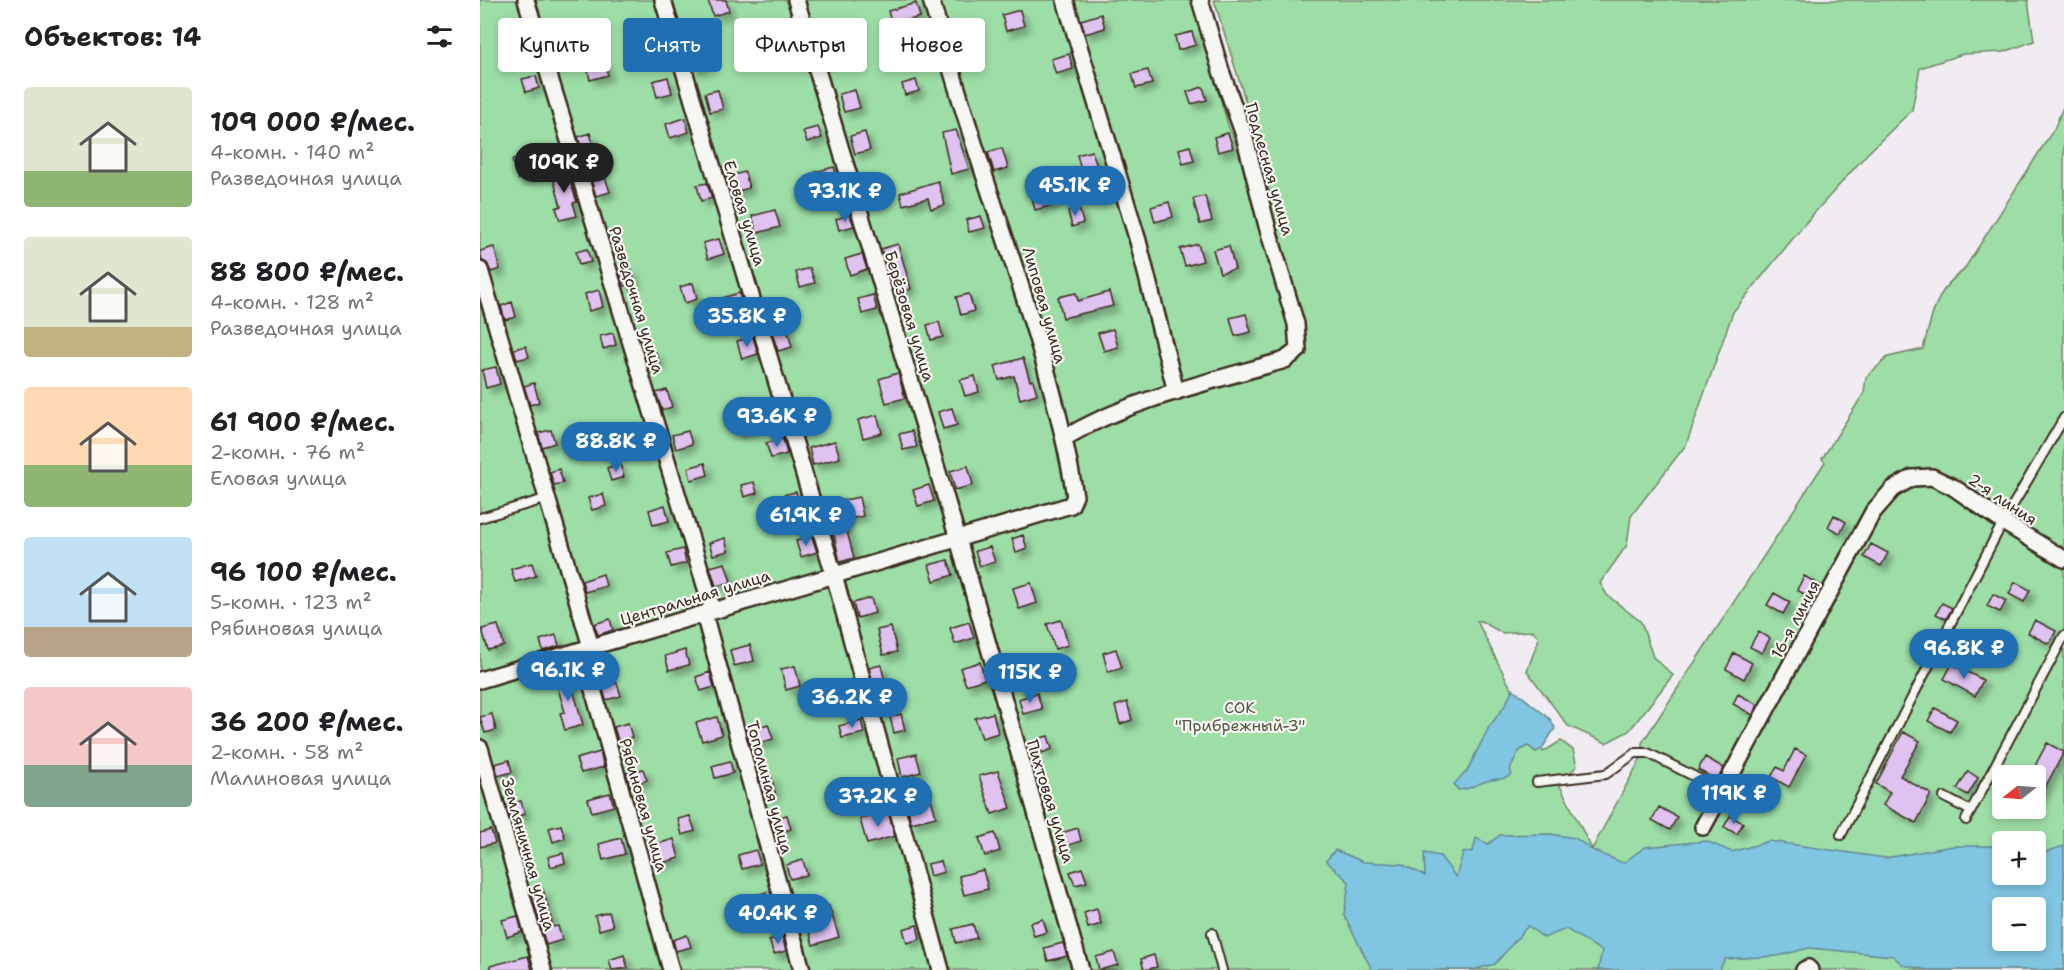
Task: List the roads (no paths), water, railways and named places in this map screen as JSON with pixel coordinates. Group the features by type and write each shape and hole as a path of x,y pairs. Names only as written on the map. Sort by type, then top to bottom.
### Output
{"street":[{"name":"Разведочная улица","path":"526,0 708,612"},
{"name":"Еловая улица","path":"663,0 834,575 941,970"},
{"name":"Берёзовая улица","path":"796,0 958,539"},
{"name":"Липовая улица","path":"931,0 973,141 1015,263 1065,438 1075,496 1071,505 1058,510"},
{"path":"1065,0 1138,241 1176,392 1087,424 1065,438"},
{"name":"Подлесная улица","path":"1176,392 1286,360 1298,350 1296,324 1267,226 1244,135 1221,71 1200,0"},
{"name":"Рябиновая улица","path":"480,270 586,648 671,970"},
{"name":"16-я линия","path":"1703,827 1873,512 1893,489 1912,478 1932,477 1953,487"},
{"name":"2-я линия","path":"1953,487 2003,522 2064,559"},
{"name":"Центральная улица","path":"480,680 1058,510"},
{"name":"Пихтовая улица","path":"958,539 1080,970"},
{"name":"Тополиная улица","path":"708,612 802,970"},
{"name":"Земляничная улица","path":"480,748 543,970"}],"lane":[{"path":"1841,835 2003,522 2064,418"},
{"path":"480,518 545,499"},
{"path":"1966,820 2064,636"},
{"path":"1537,782 1606,774 1635,753 1648,753 1723,791"},
{"path":"1944,797 1971,811"},
{"path":"1212,933 1222,970"}],"water":[{"path":"1513,689 1550,719 1555,728 1542,749 1536,752 1528,746 1519,751 1510,769 1512,775 1458,790 1454,784 1467,771 1489,727 1504,707"},
{"path":"1550,834 1575,838 1592,850 1623,863 1645,847 1706,841 1732,852 1769,841 1885,858 1953,846 1992,846 1992,885 2046,885 2046,852 2064,846 2064,970 1927,970 1903,965 1893,956 1809,948 1778,956 1725,959 1719,970 1598,970 1602,951 1566,929 1544,938 1528,926 1495,964 1472,970 1372,970 1344,915 1349,882 1326,861 1335,850 1364,862 1402,864 1425,876 1424,853 1440,856 1456,877 1463,853 1473,851 1476,838 1488,844 1500,835"}],"park label":[{"name":"СОК \"Прибрежный-3\"","path":"1240,716"}]}
